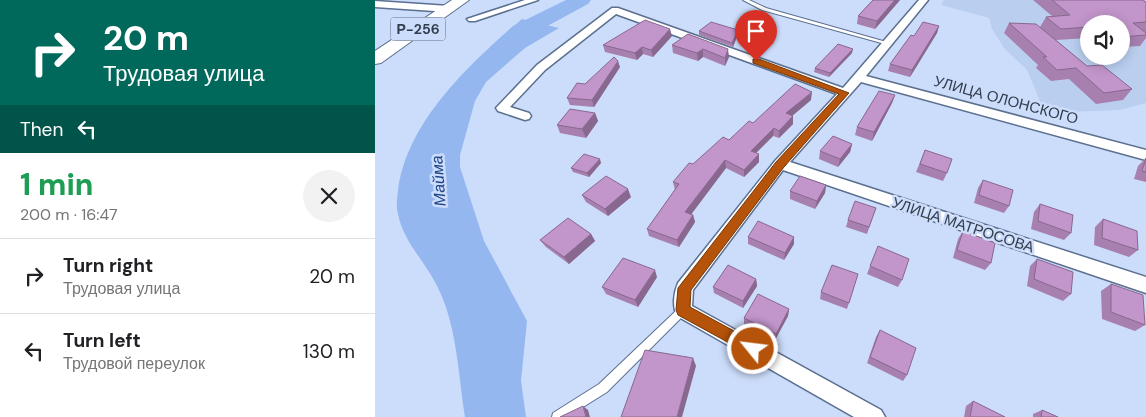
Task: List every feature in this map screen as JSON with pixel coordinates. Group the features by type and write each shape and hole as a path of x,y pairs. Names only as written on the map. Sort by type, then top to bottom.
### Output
{"main road":[{"name":"Р-256","path":"375,59 456,5"}],"street":[{"path":"472,19 534,0"},
{"path":"874,417 683,310 684,288 780,164 845,93 924,0"},
{"path":"375,4 456,5"},
{"path":"525,116 502,108 518,88 556,55 615,10 845,93"},
{"name":"УЛИЦА ОЛОНСКОГО","path":"857,77 1146,155"},
{"name":"УЛИЦА МАТРОСОВА","path":"780,164 1146,286"}],"lane":[{"path":"745,0 765,9 887,43"},
{"path":"557,417 603,388 683,310"}],"shaded area":[{"path":"944,0 1141,0 1146,2 1146,103 1119,110 1045,113 1027,70 1004,48 992,29 989,18 941,5"}],"water":[{"path":"522,19 559,28 525,48 486,82 475,101 460,155 460,167 484,241 527,321 521,381 526,417 465,417 456,349 448,315 436,284 404,233 397,208 398,191 404,166 414,141 427,118 462,74"}],"building":[{"path":"873,0 895,0 877,21 858,16"},
{"path":"1052,0 1143,0 1146,2 1146,22 1133,23 1146,35 1130,36 1130,15 1080,15 1080,28 1061,29 1046,17 1070,15"},
{"path":"645,20 670,29 651,50 642,47 635,53 603,45"},
{"path":"711,22 738,30 732,43 699,31"},
{"path":"923,22 939,26 912,70 890,64 911,35 914,36"},
{"path":"1009,23 1036,24 1080,60 1080,65 1102,65 1132,89 1104,93 1076,68 1057,70 1043,57 1047,57"},
{"path":"688,34 728,49 725,58 703,49 697,53 672,45"},
{"path":"838,44 853,49 830,73 815,68"},
{"path":"614,57 618,61 592,100 567,98 577,83 585,84"},
{"path":"795,84 812,92 786,113 793,116 779,131 774,128 751,151 759,154 744,170 725,160 685,212 693,215 677,240 647,229 679,184 673,182 689,163 693,164 723,137 729,140 749,121 753,123"},
{"path":"879,91 895,95 874,132 857,127"},
{"path":"570,109 595,113 582,129 557,125"},
{"path":"833,136 852,144 840,159 820,151"},
{"path":"925,150 952,159 947,173 920,164"},
{"path":"584,154 600,159 587,173 571,168"},
{"path":"1146,158 1146,172 1142,171"},
{"path":"606,176 628,189 605,209 582,195"},
{"path":"800,176 826,185 817,201 790,191"},
{"path":"983,180 1013,190 1009,206 979,195"},
{"path":"855,201 876,208 869,227 848,220"},
{"path":"1040,204 1073,215 1071,233 1038,221"},
{"path":"568,218 591,234 564,257 540,240"},
{"path":"1103,219 1137,231 1138,250 1102,238"},
{"path":"758,221 794,237 785,253 748,237"},
{"path":"963,231 995,243 991,263 957,250"},
{"path":"878,246 909,259 902,280 870,266"},
{"path":"623,258 655,270 635,300 602,287"},
{"path":"1037,259 1073,272 1071,294 1034,279"},
{"path":"728,265 756,279 743,301 713,287"},
{"path":"832,265 858,274 849,303 821,292"},
{"path":"1111,284 1143,295 1145,325 1111,312"},
{"path":"758,294 789,309 776,334 744,318"},
{"path":"880,330 916,348 907,375 870,357"},
{"path":"645,350 693,358 677,417 621,417"},
{"path":"973,401 1005,417 970,417"},
{"path":"583,406 586,417 560,417"},
{"path":"1042,410 1058,417 1041,417"}],"waterway":[{"name":"Майма","path":"501,47 521,31 581,0"}],"route":[{"path":"753,349 683,310 684,288 780,164 845,93 756,61"}]}
